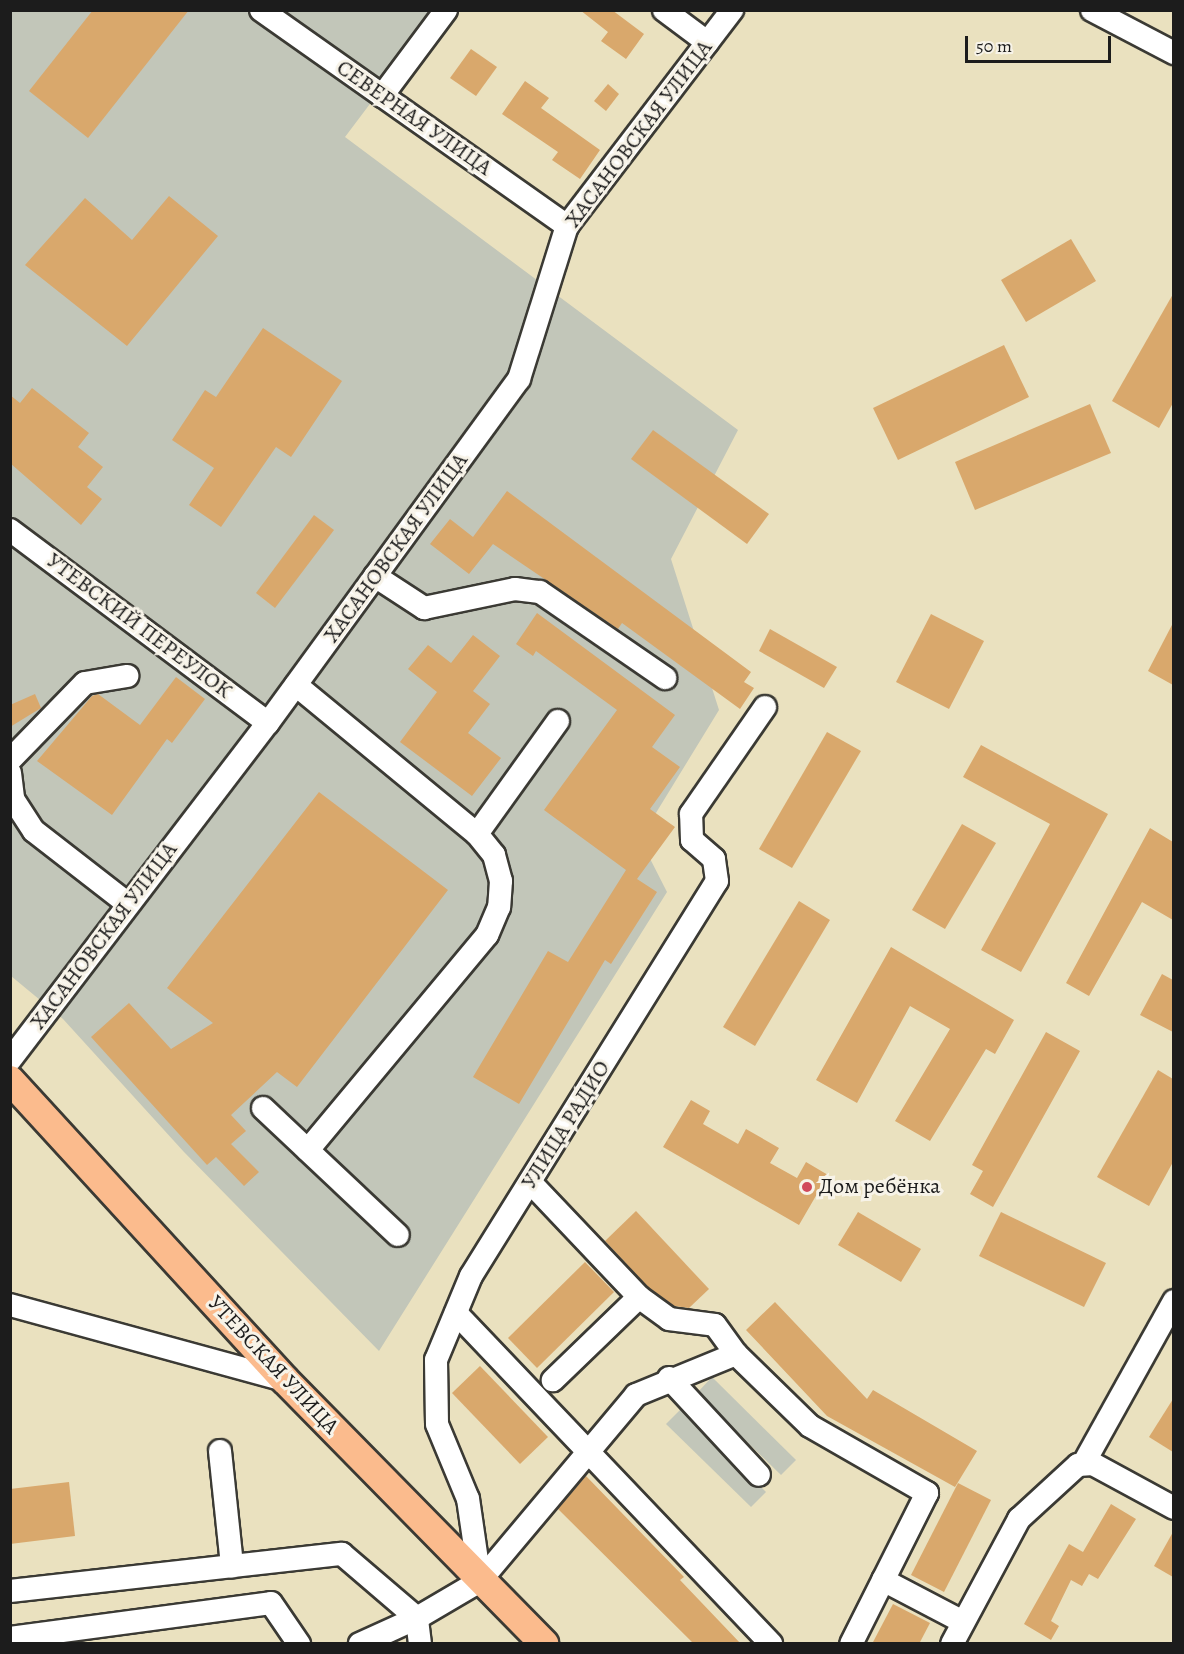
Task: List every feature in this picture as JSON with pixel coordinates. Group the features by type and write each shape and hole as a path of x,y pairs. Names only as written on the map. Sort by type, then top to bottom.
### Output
{"main road":[{"name":"УТЕВСКАЯ УЛИЦА","path":"10,1080 285,1380 544,1644"}],"street":[{"name":"СЕВЕРНАЯ УЛИЦА","path":"261,10 567,226"},
{"path":"382,96 446,10"},
{"path":"664,10 707,42"},
{"name":"ХАСАНОВСКАЯ УЛИЦА","path":"10,1060 268,723 519,378 567,226 732,10"},
{"path":"1092,10 1173,53"},
{"name":"УТЕВСКИЙ ПЕРЕУЛОК","path":"10,530 268,723"},
{"path":"375,576 424,608 515,589 540,592 664,678"},
{"path":"10,760 85,683 127,676"},
{"path":"296,685 477,834 494,855 501,881 499,907 487,935 308,1150"},
{"name":"УЛИЦА РАДИО","path":"480,1581 468,1499 436,1424 436,1360 471,1276 717,881 714,859 692,840 691,814 765,707"},
{"path":"477,834 558,721"},
{"path":"10,772 13,799 34,831 128,904"},
{"path":"263,1108 399,1234"},
{"path":"530,1182 639,1297 669,1318 716,1325 736,1354 810,1426 927,1493 851,1644"},
{"path":"553,1380 639,1297"},
{"path":"952,1644 1019,1519 1085,1461 1173,1301"},
{"path":"10,1305 285,1380"},
{"path":"456,1313 771,1644"},
{"path":"360,1644 417,1618 480,1581 586,1450 642,1389 736,1354"},
{"path":"669,1378 759,1475"},
{"path":"220,1451 232,1566"},
{"path":"1085,1461 1173,1508"},
{"path":"10,1591 342,1554 417,1618 420,1644"},
{"path":"883,1580 963,1622"},
{"path":"10,1638 271,1603 299,1644"}],"shaded area":[{"path":"10,11 440,11 345,137 738,430 671,559 719,710 640,839 667,892 379,1351 184,1152 63,1019 11,976"},
{"path":"712,1377 796,1460 781,1475 697,1393"},
{"path":"681,1409 766,1492 751,1507 666,1424"}],"building":[{"path":"93,10 189,10 88,138 29,91"},
{"path":"580,10 612,10 644,34 626,59 601,41 608,32"},
{"path":"471,49 497,67 476,96 450,78"},
{"path":"525,81 549,98 541,108 600,150 580,179 552,160 558,152 502,114"},
{"path":"608,84 619,94 606,111 594,101"},
{"path":"169,196 218,236 127,346 25,265 85,198 132,240"},
{"path":"1071,239 1096,281 1026,322 1001,280"},
{"path":"1173,294 1173,403 1159,428 1112,401"},
{"path":"263,328 342,381 291,457 276,447 221,527 189,505 214,468 172,440 205,390 216,397"},
{"path":"1004,345 1029,397 898,460 873,408"},
{"path":"32,388 89,433 78,447 103,467 87,487 102,499 81,525 10,463 10,395 20,403"},
{"path":"1090,404 1111,453 975,510 955,462"},
{"path":"653,430 769,514 747,544 631,459"},
{"path":"507,491 751,672 744,682 754,688 740,709 622,623 618,629 493,544 469,574 430,544 450,519 473,537"},
{"path":"314,515 334,530 275,608 256,593"},
{"path":"537,613 675,715 652,747 680,767 650,809 675,827 637,879 657,892 611,964 605,960 519,1104 473,1077 548,951 568,962 626,870 544,810 617,710 536,651 533,656 516,644"},
{"path":"931,614 984,641 949,709 896,682"},
{"path":"1173,623 1173,685 1148,671"},
{"path":"770,629 837,667 824,688 759,651"},
{"path":"473,635 500,656 473,691 490,704 468,733 501,758 472,796 400,742 437,692 408,669 428,645 451,663"},
{"path":"176,677 205,699 172,743 167,739 112,815 37,761 92,696 98,694 140,725"},
{"path":"35,694 41,708 10,727 10,705"},
{"path":"827,732 861,751 792,868 759,849"},
{"path":"981,745 1108,814 1021,972 981,950 1050,824 963,777"},
{"path":"319,792 448,890 297,1087 277,1072 231,1115 246,1131 231,1144 259,1172 244,1186 216,1157 207,1165 91,1037 129,1003 171,1049 213,1023 167,988"},
{"path":"962,824 996,843 945,929 912,910"},
{"path":"1150,828 1173,842 1173,920 1142,902 1089,996 1066,983"},
{"path":"799,901 830,920 755,1046 723,1027"},
{"path":"891,947 1014,1020 995,1054 986,1049 930,1141 895,1121 950,1029 910,1006 857,1103 816,1080"},
{"path":"1162,974 1173,980 1173,1032 1140,1015"},
{"path":"1046,1032 1080,1051 993,1207 970,1194 983,1171 972,1165"},
{"path":"1158,1070 1173,1079 1173,1162 1149,1206 1097,1177"},
{"path":"691,1100 710,1111 703,1124 738,1144 746,1129 779,1148 770,1163 797,1178 806,1162 828,1175 799,1225 663,1147"},
{"path":"636,1211 709,1289 689,1308 674,1306 649,1288 605,1241"},
{"path":"858,1212 921,1249 901,1282 838,1245"},
{"path":"1001,1212 1106,1263 1084,1307 979,1256"},
{"path":"585,1262 614,1292 537,1368 508,1338"},
{"path":"775,1302 867,1399 873,1390 977,1451 955,1487 827,1416 746,1330"},
{"path":"480,1366 548,1437 520,1464 452,1393"},
{"path":"1173,1399 1173,1452 1149,1437"},
{"path":"586,1476 684,1577 680,1580 741,1644 694,1644 558,1509"},
{"path":"69,1482 75,1536 10,1544 10,1489"},
{"path":"958,1483 991,1500 944,1592 911,1575"},
{"path":"1111,1504 1136,1519 1098,1579 1089,1574 1082,1586 1071,1580 1051,1621 1059,1626 1051,1640 1024,1624 1069,1544 1083,1552"},
{"path":"1173,1532 1173,1577 1154,1566"},
{"path":"893,1604 930,1623 919,1644 872,1644"}],"place":[{"name":"Дом ребёнка","path":"807,1187"}]}
